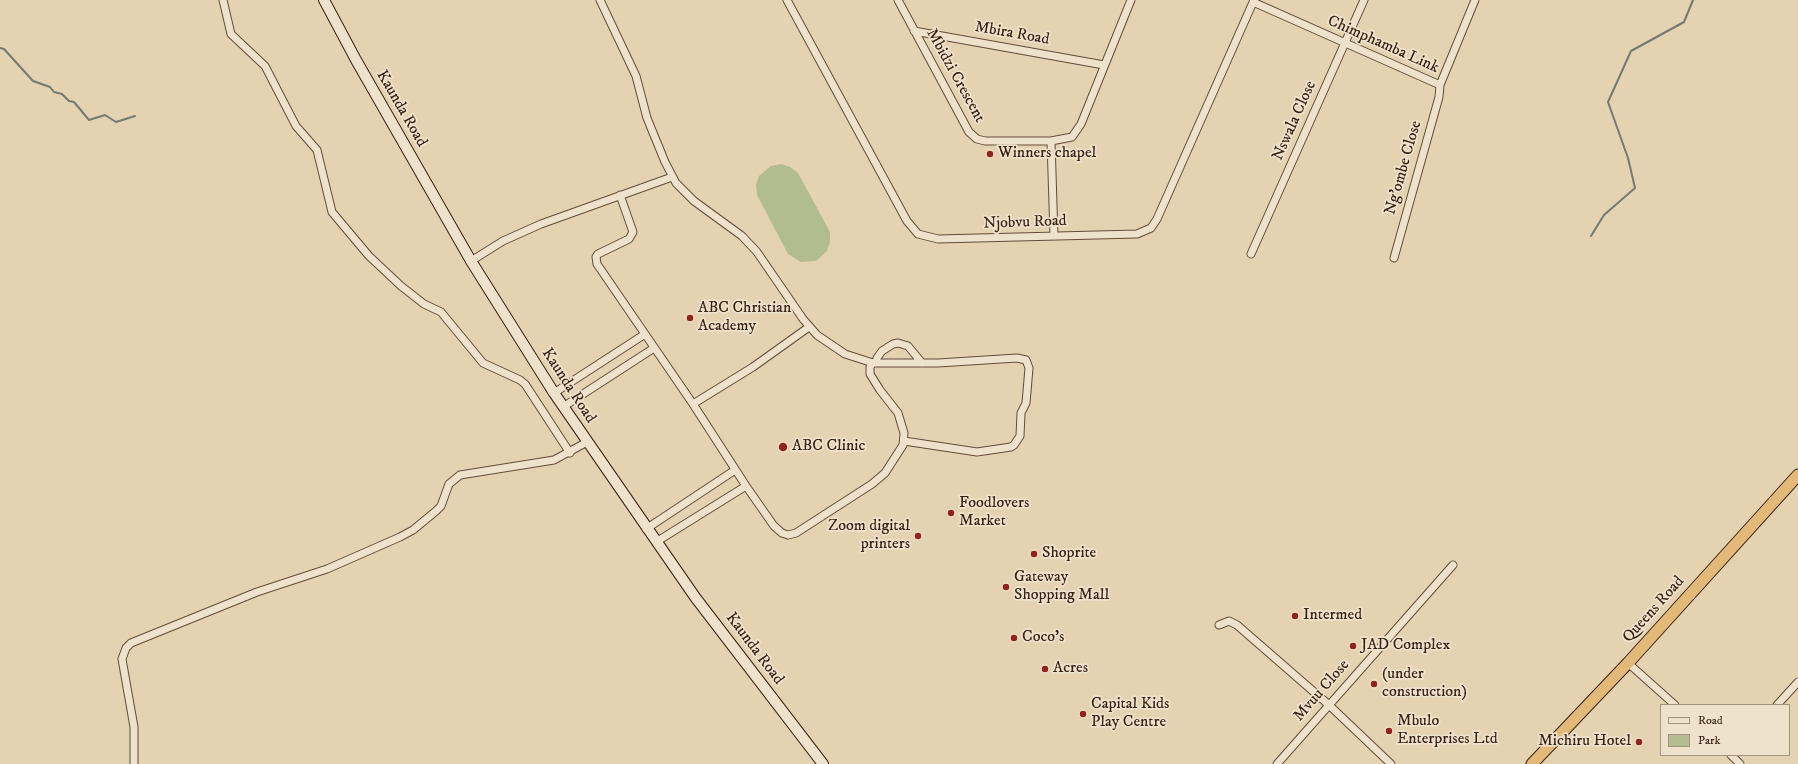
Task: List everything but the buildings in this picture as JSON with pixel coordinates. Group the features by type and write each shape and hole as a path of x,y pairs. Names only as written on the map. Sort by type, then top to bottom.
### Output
{"highway":[{"name":"Queens Road","path":"1532,764 1628,663 1798,475"}],"main road":[{"name":"Kaunda Road","path":"324,0 359,66 471,261 563,407 646,529 738,655 823,764"}],"street":[{"path":"223,0 231,34 265,66 296,126 317,150 332,212 369,256 401,286 424,304 441,312 483,363 520,380 525,384 570,453"},
{"path":"600,0 636,76 647,118 672,177 679,187 694,201 742,236 757,252 809,327 836,349 856,358 875,363 922,363 1017,358 1026,360 1029,368 1026,403 1021,413 1020,436 1017,443 1011,448 977,452 904,441"},
{"name":"Njobvu Road","path":"787,0 899,207 918,234 938,240 1137,234 1145,232 1154,225 1254,1"},
{"name":"Mbidzi Crescent","path":"898,0 972,135 977,139 985,141 1051,141 1067,139 1072,136 1078,129 1130,0"},
{"name":"Nswala Close","path":"1251,254 1364,0"},
{"name":"Chimphamba Link","path":"1254,1 1344,43 1440,85 1475,0"},
{"name":"Mbira Road","path":"914,31 1104,65"},
{"name":"Ng'ombe Close","path":"1394,258 1439,97 1440,85"},
{"path":"1051,141 1054,236"},
{"path":"471,261 503,241 541,224 672,177"},
{"path":"620,195 633,232 629,239 601,252 596,257 596,261 693,404 735,470 774,526 782,533 792,535 879,479 885,472 904,441 904,433 898,414 871,377 870,370 875,363 878,354 893,344 898,343 908,346 922,363"},
{"path":"693,404 753,367 809,327"},
{"path":"554,393 645,334"},
{"path":"563,407 654,348"},
{"path":"134,764 134,727 122,659 126,648 131,643 257,592 327,569 406,533 441,506 449,484 460,475 554,460 570,453 587,442"},
{"path":"646,529 735,470"},
{"path":"656,542 746,486"},
{"name":"Mvuu Close","path":"1278,764 1453,565"},
{"path":"1219,625 1229,621 1237,625 1329,705 1391,764"},
{"path":"1628,663 1674,704"},
{"path":"1778,704 1798,682"},
{"path":"1732,756 1740,764"}],"green space":[{"path":"781,164 790,167 798,173 830,232 830,242 827,251 816,261 801,262 788,254 757,195 756,185 759,176 771,166"}],"waterway":[{"path":"1591,236 1604,215 1635,188 1628,158 1608,102 1631,51 1684,22 1693,0"},
{"path":"0,48 4,49 33,81 50,87 54,92 62,94 69,101 74,102 89,120 105,115 116,122 135,116"}],"place":[{"name":"Winners chapel","path":"990,154"},
{"name":"ABC Christian Academy","path":"690,318"},
{"name":"ABC Clinic","path":"783,447"},
{"name":"Foodlovers Market","path":"951,513"},
{"name":"Zoom digital printers","path":"918,536"},
{"name":"Shoprite","path":"1034,554"},
{"name":"Gateway Shopping Mall","path":"1006,587"},
{"name":"Intermed","path":"1295,616"},
{"name":"Coco's","path":"1014,638"},
{"name":"JAD Complex","path":"1353,646"},
{"name":"Acres","path":"1045,669"},
{"name":"(under construction)","path":"1374,684"},
{"name":"Capital Kids Play Centre","path":"1083,714"},
{"name":"Mbulo Enterprises Ltd","path":"1389,731"},
{"name":"Michiru Hotel","path":"1639,742"}]}
